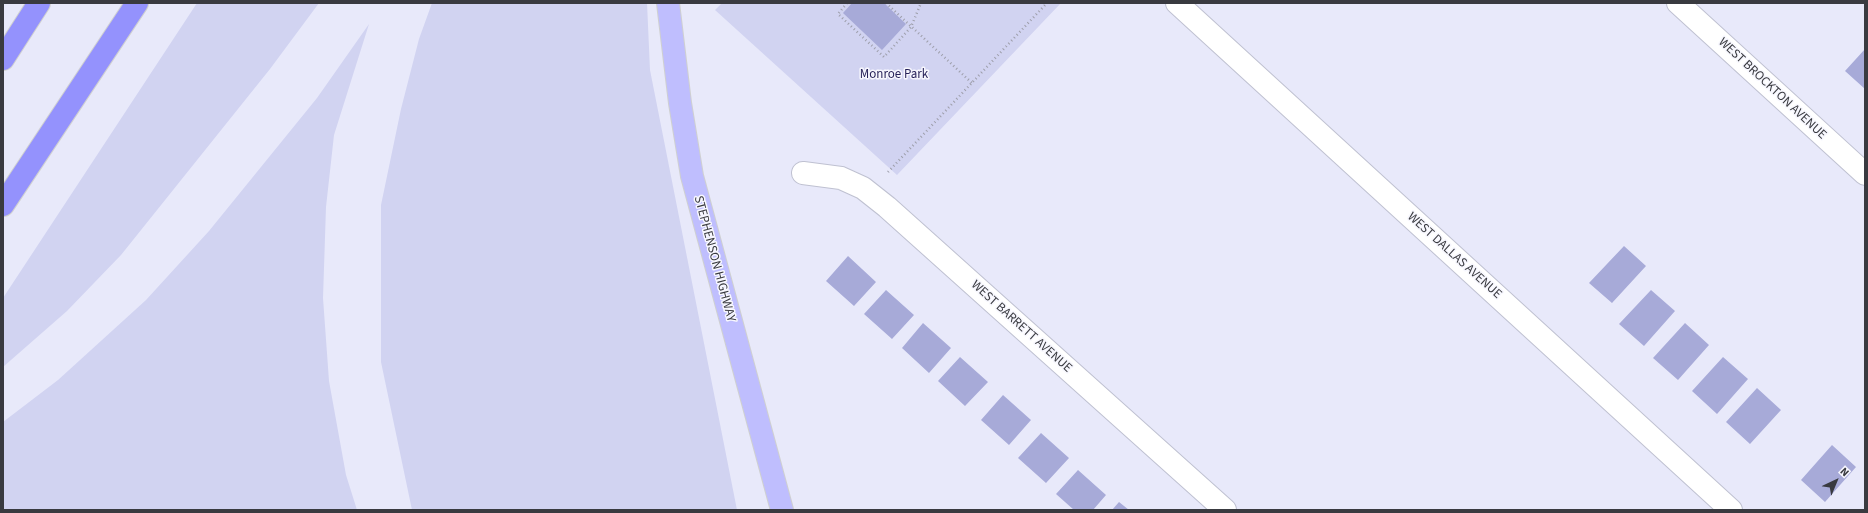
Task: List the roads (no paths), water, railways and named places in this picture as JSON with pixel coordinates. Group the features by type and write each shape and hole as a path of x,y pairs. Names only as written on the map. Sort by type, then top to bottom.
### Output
{"highway":[{"path":"3,59 39,3"},
{"path":"3,205 137,3"}],"main road":[{"name":"STEPHENSON HIGHWAY","path":"668,3 680,103 692,176 782,510"}],"street":[{"name":"WEST DALLAS AVENUE","path":"1177,3 1731,510"},
{"name":"WEST BROCKTON AVENUE","path":"1678,3 1865,174"},
{"name":"WEST BARRETT AVENUE","path":"803,173 841,178 863,188 887,207 1225,510"}],"park label":[{"name":"Monroe Park","path":"894,75"}]}
